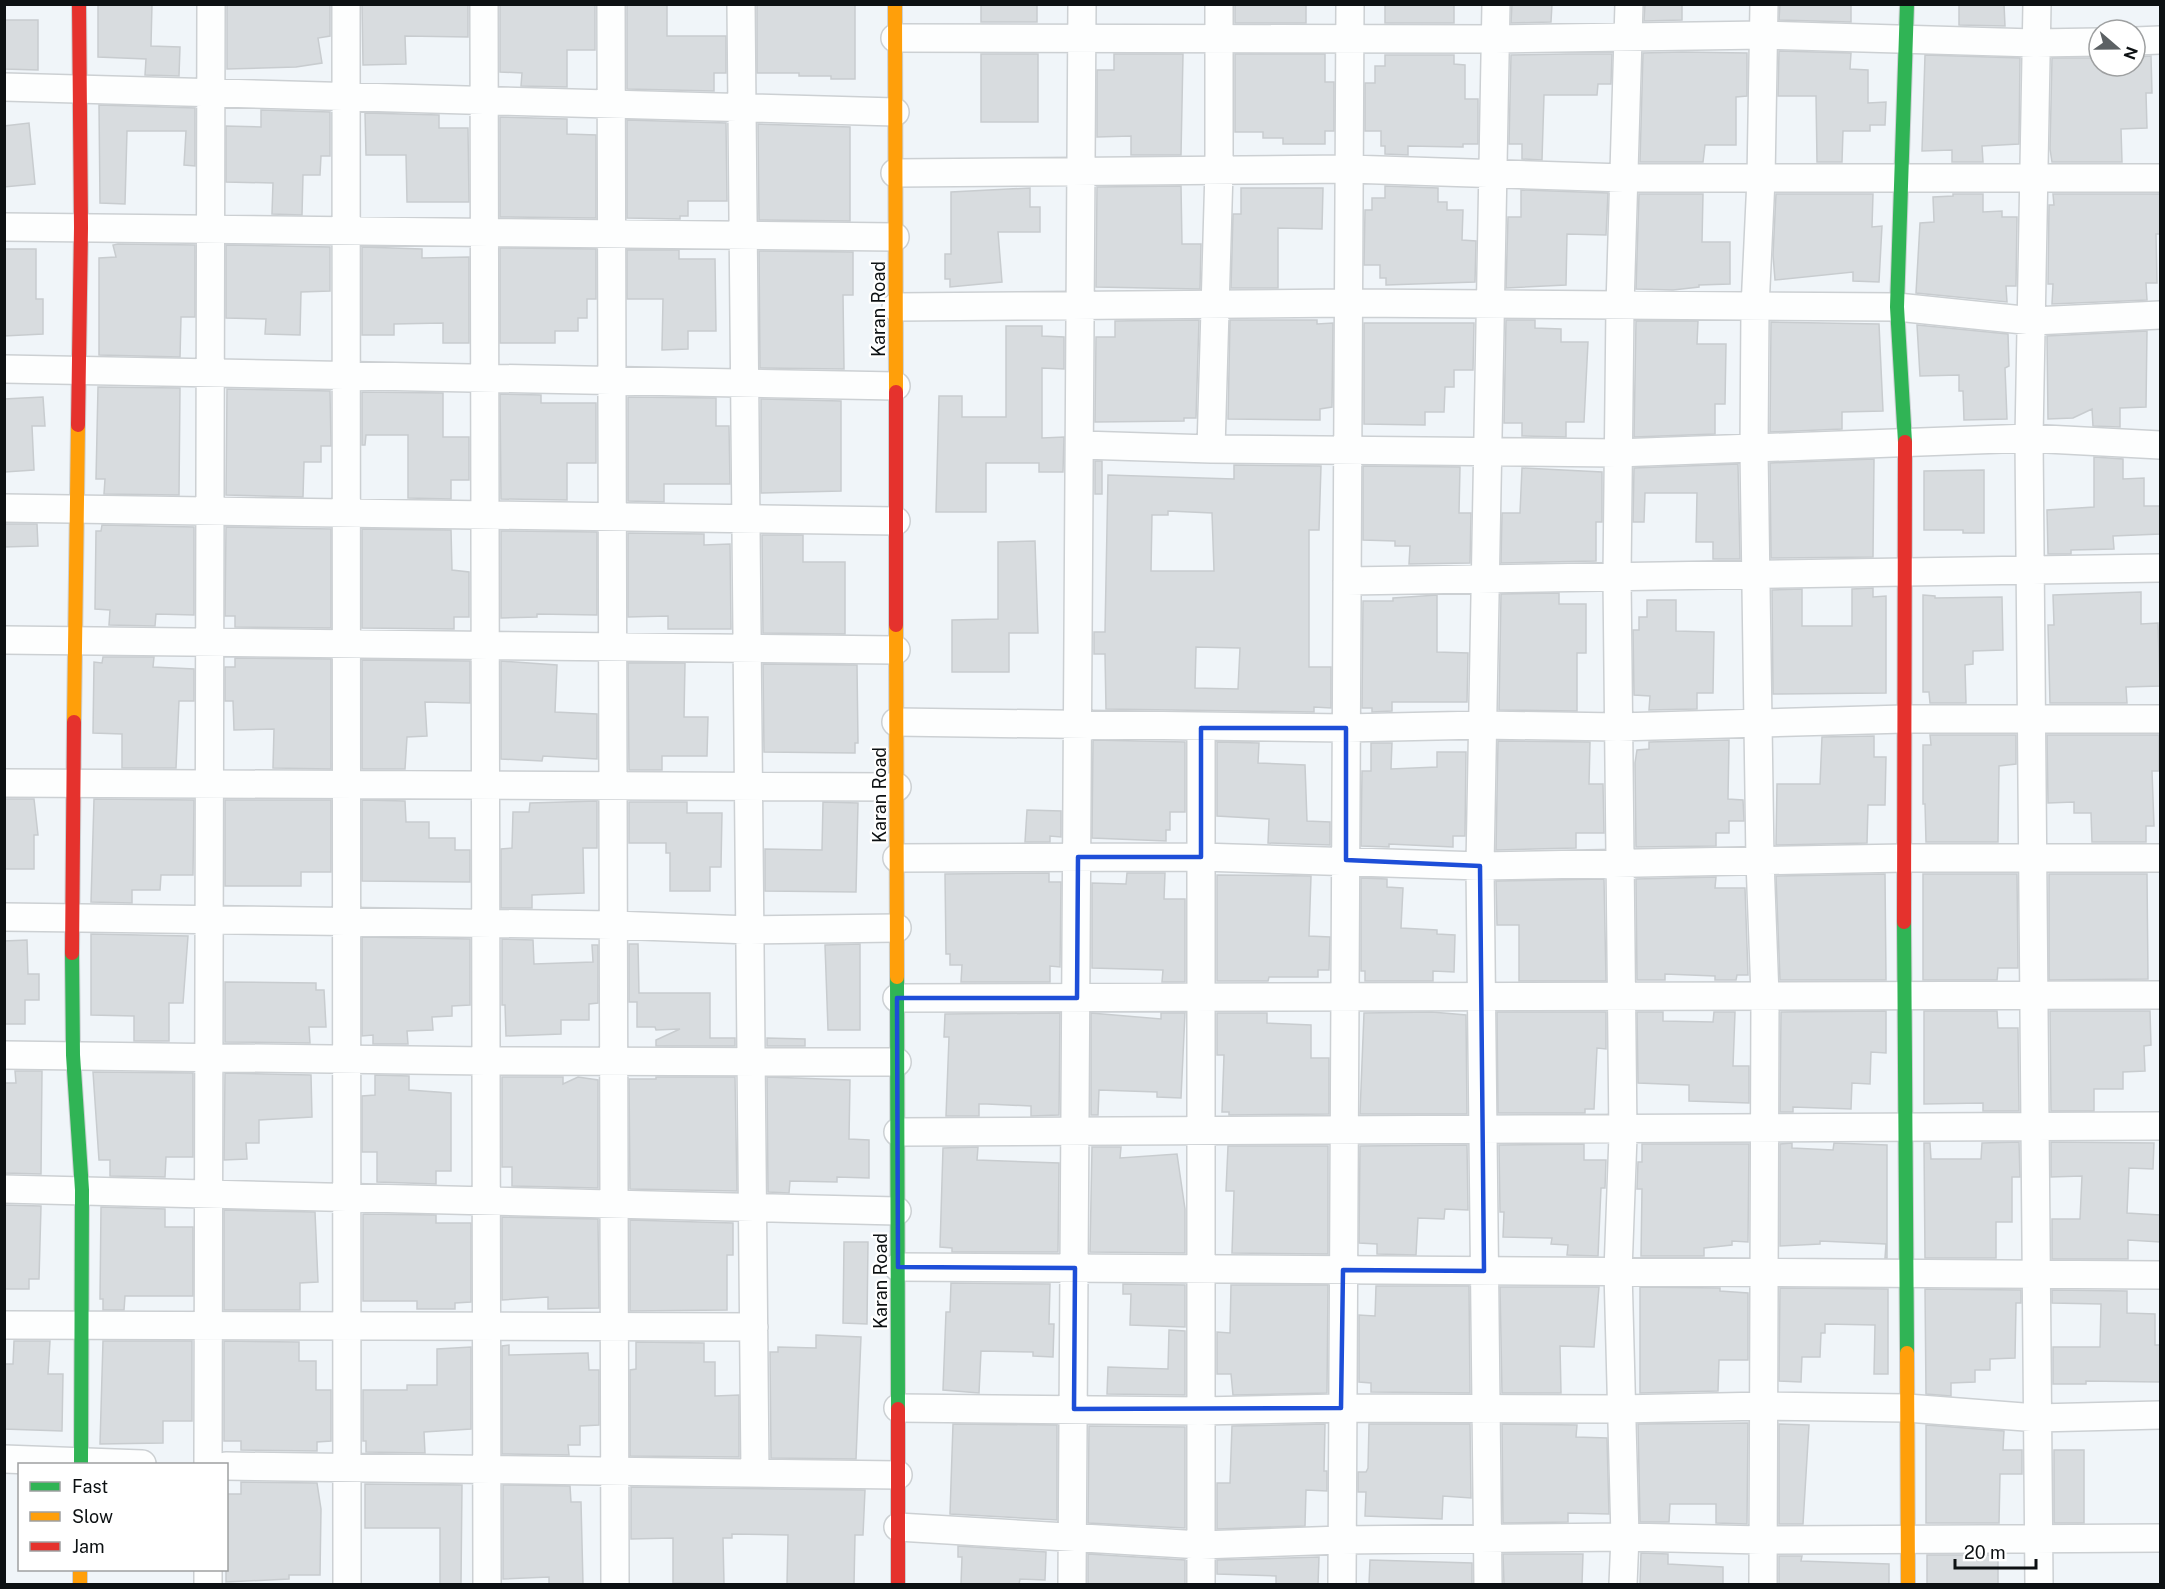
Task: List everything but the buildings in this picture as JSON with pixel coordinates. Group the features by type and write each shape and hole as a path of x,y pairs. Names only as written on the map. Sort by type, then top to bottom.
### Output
{"street":[{"path":"79,4 81,228 72,920 73,1055 82,1190 81,1463"},
{"path":"208,1463 211,4"},
{"path":"346,4 347,1584"},
{"path":"484,4 487,1584"},
{"path":"611,4 615,1584"},
{"path":"741,4 755,1473"},
{"name":"Karan Road","path":"895,4 898,1584"},
{"path":"1072,1584 1082,4"},
{"path":"1211,449 1219,170 1219,4"},
{"path":"1342,1584 1341,1408 1350,4"},
{"path":"1488,1584 1480,866 1491,174 1496,4"},
{"path":"1623,1584 1625,1537 1618,1271 1623,1128 1617,453 1629,4"},
{"path":"1763,1584 1766,1406 1765,996 1760,861 1754,450 1755,308 1761,179 1764,4"},
{"path":"1906,4 1903,179 1897,308 1905,443 1904,858 1908,1584"},
{"path":"2037,4 2033,321 2029,438 2039,1584"},
{"path":"895,38 1495,39 1629,35 1764,35 2036,43 2087,42"},
{"path":"4,87 80,87 895,112"},
{"path":"895,173 1349,169 1624,178 2033,180 2160,178"},
{"path":"4,227 896,237"},
{"path":"896,307 1349,303 1897,308 2033,321 2160,315"},
{"path":"4,369 896,386"},
{"path":"1081,445 1211,449 1617,453 1754,450 2029,438 2160,445"},
{"path":"4,508 896,521"},
{"path":"1347,581 2160,568"},
{"path":"4,640 896,650"},
{"path":"896,722 1078,723 1202,729 1346,729 1482,725 1618,727 1904,719 2160,719"},
{"path":"1201,1584 1202,729"},
{"path":"4,783 897,787"},
{"path":"897,858 1201,856 1480,866 1904,858 2160,858"},
{"path":"4,917 72,920 613,925 750,930 897,928"},
{"path":"897,998 2160,995"},
{"path":"4,1055 486,1061 897,1062"},
{"path":"898,1132 2160,1126"},
{"path":"4,1189 897,1211"},
{"path":"898,1267 2160,1275"},
{"path":"4,1325 754,1327"},
{"path":"898,1408 1201,1411 1766,1406 1907,1408 2037,1418 2160,1415"},
{"path":"4,1459 66,1463"},
{"path":"228,1466 898,1475"},
{"path":"898,1527 1201,1545 1341,1540 1625,1537 1762,1540 2160,1538"}],"highlighted area":[{"path":"1201,728 1346,728 1346,860 1480,866 1484,1271 1343,1270 1341,1408 1074,1409 1075,1268 898,1267 897,998 1077,998 1078,857 1201,857"}],"traffic: fast":[{"path":"1905,442 1897,307 1907,4"},
{"path":"1904,922 1907,1353"},
{"path":"72,953 73,1055 82,1190 81,1463"},
{"path":"897,977 898,1409"}],"traffic: slow":[{"path":"895,4 896,392"},
{"path":"74,722 78,425"},
{"path":"896,625 897,977"},
{"path":"1907,1353 1908,1584"},
{"path":"80,1571 80,1584"}],"traffic: jam":[{"path":"78,425 81,228 79,4"},
{"path":"896,392 896,625"},
{"path":"1904,922 1905,442"},
{"path":"72,953 74,722"},
{"path":"898,1409 898,1584"}]}
